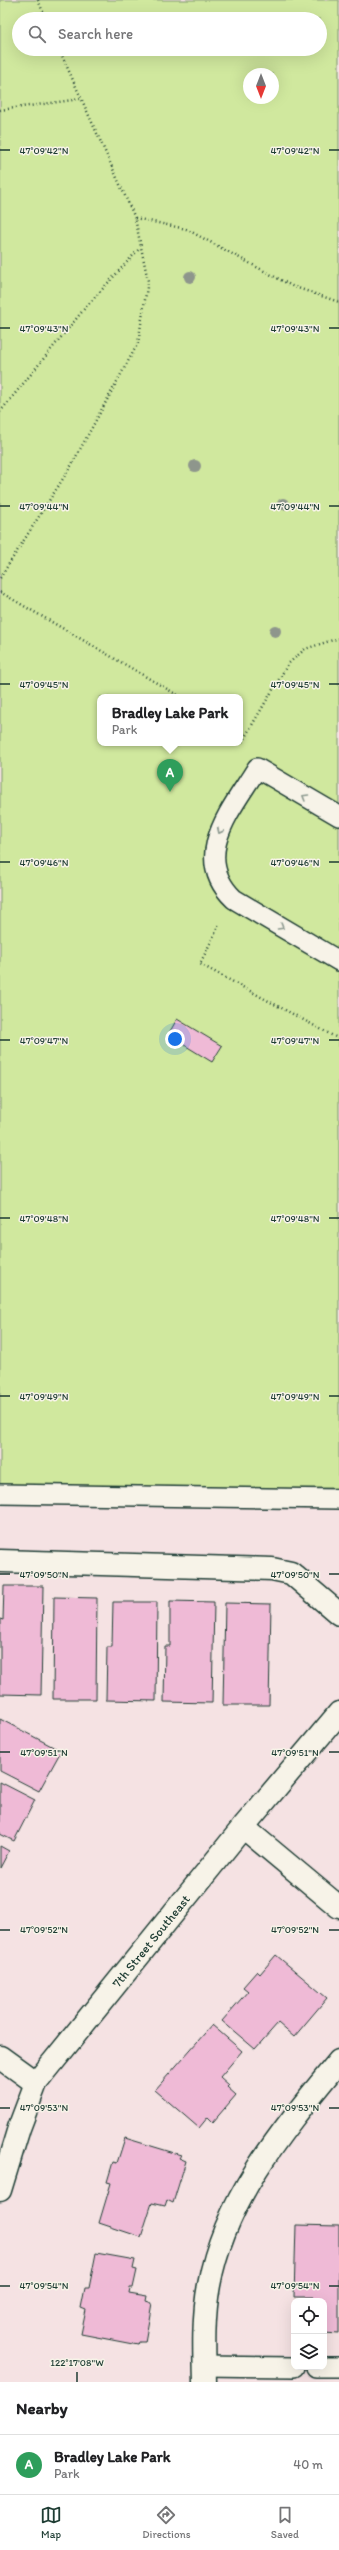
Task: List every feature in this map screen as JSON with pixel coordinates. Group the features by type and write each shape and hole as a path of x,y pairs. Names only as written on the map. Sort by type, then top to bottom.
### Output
{"street":[{"path":"0,1561 272,1569 291,1574 339,1614"},
{"name":"7th Street Southeast","path":"0,2190 19,2128 36,2083 243,1826 339,1714"},
{"path":"243,1826 339,1907"},
{"path":"0,2057 36,2083"},
{"path":"204,2374 209,2285 222,2236 242,2194 265,2157 290,2121 339,2061"}],"lane":[{"path":"339,816 257,768 220,830 214,844 213,862 224,889 234,899 339,961"},
{"path":"0,1494 339,1499"},
{"path":"204,2374 291,2367"},
{"path":"327,2367 339,2367"}],"path":[{"path":"38,0 43,12"},
{"path":"0,578 71,466 138,343 148,281 135,218 80,99 62,56"},
{"path":"0,110 80,99"},
{"path":"135,218 186,229 292,286 339,302"},
{"path":"0,412 85,308 140,247"},
{"path":"0,592 176,694"},
{"path":"243,733 246,735 288,664 305,649 339,638"},
{"path":"205,953 200,964 339,1039"}],"green space":[{"path":"0,0 339,0 339,1488 159,1490 0,1486"}],"building":[{"path":"177,1019 222,1046 212,1062 168,1035"},
{"path":"4,1586 43,1586 41,1695 0,1694 0,1619 3,1620"},
{"path":"54,1597 97,1598 96,1699 53,1699"},
{"path":"170,1601 214,1602 212,1703 164,1702 165,1646 170,1646"},
{"path":"113,1602 157,1602 156,1701 106,1700 107,1647 112,1647"},
{"path":"225,1603 271,1604 269,1705 223,1705"},
{"path":"0,1719 61,1751 39,1791 0,1771"},
{"path":"0,1782 35,1800 14,1841 0,1834"},
{"path":"0,1846 9,1851 0,1868"},
{"path":"276,1955 327,1998 294,2037 278,2023 255,2049 222,2021 248,1991 243,1987 257,1971 260,1974"},
{"path":"212,2025 242,2051 220,2077 229,2085 227,2087 236,2095 213,2122 208,2117 199,2128 155,2090"},
{"path":"125,2138 181,2155 179,2158 186,2161 173,2203 167,2200 165,2206 152,2203 141,2237 99,2223 111,2183 107,2182 113,2162 117,2163"},
{"path":"296,2225 339,2226 339,2334 327,2333 327,2298 294,2297"},
{"path":"96,2253 135,2260 133,2269 137,2270 133,2288 130,2288 129,2293 147,2296 146,2301 152,2303 145,2342 139,2342 138,2345 81,2334 86,2310 81,2308 85,2288 89,2288"}],"place":[{"name":"Bradley Lake Park","path":"170,792"}]}
